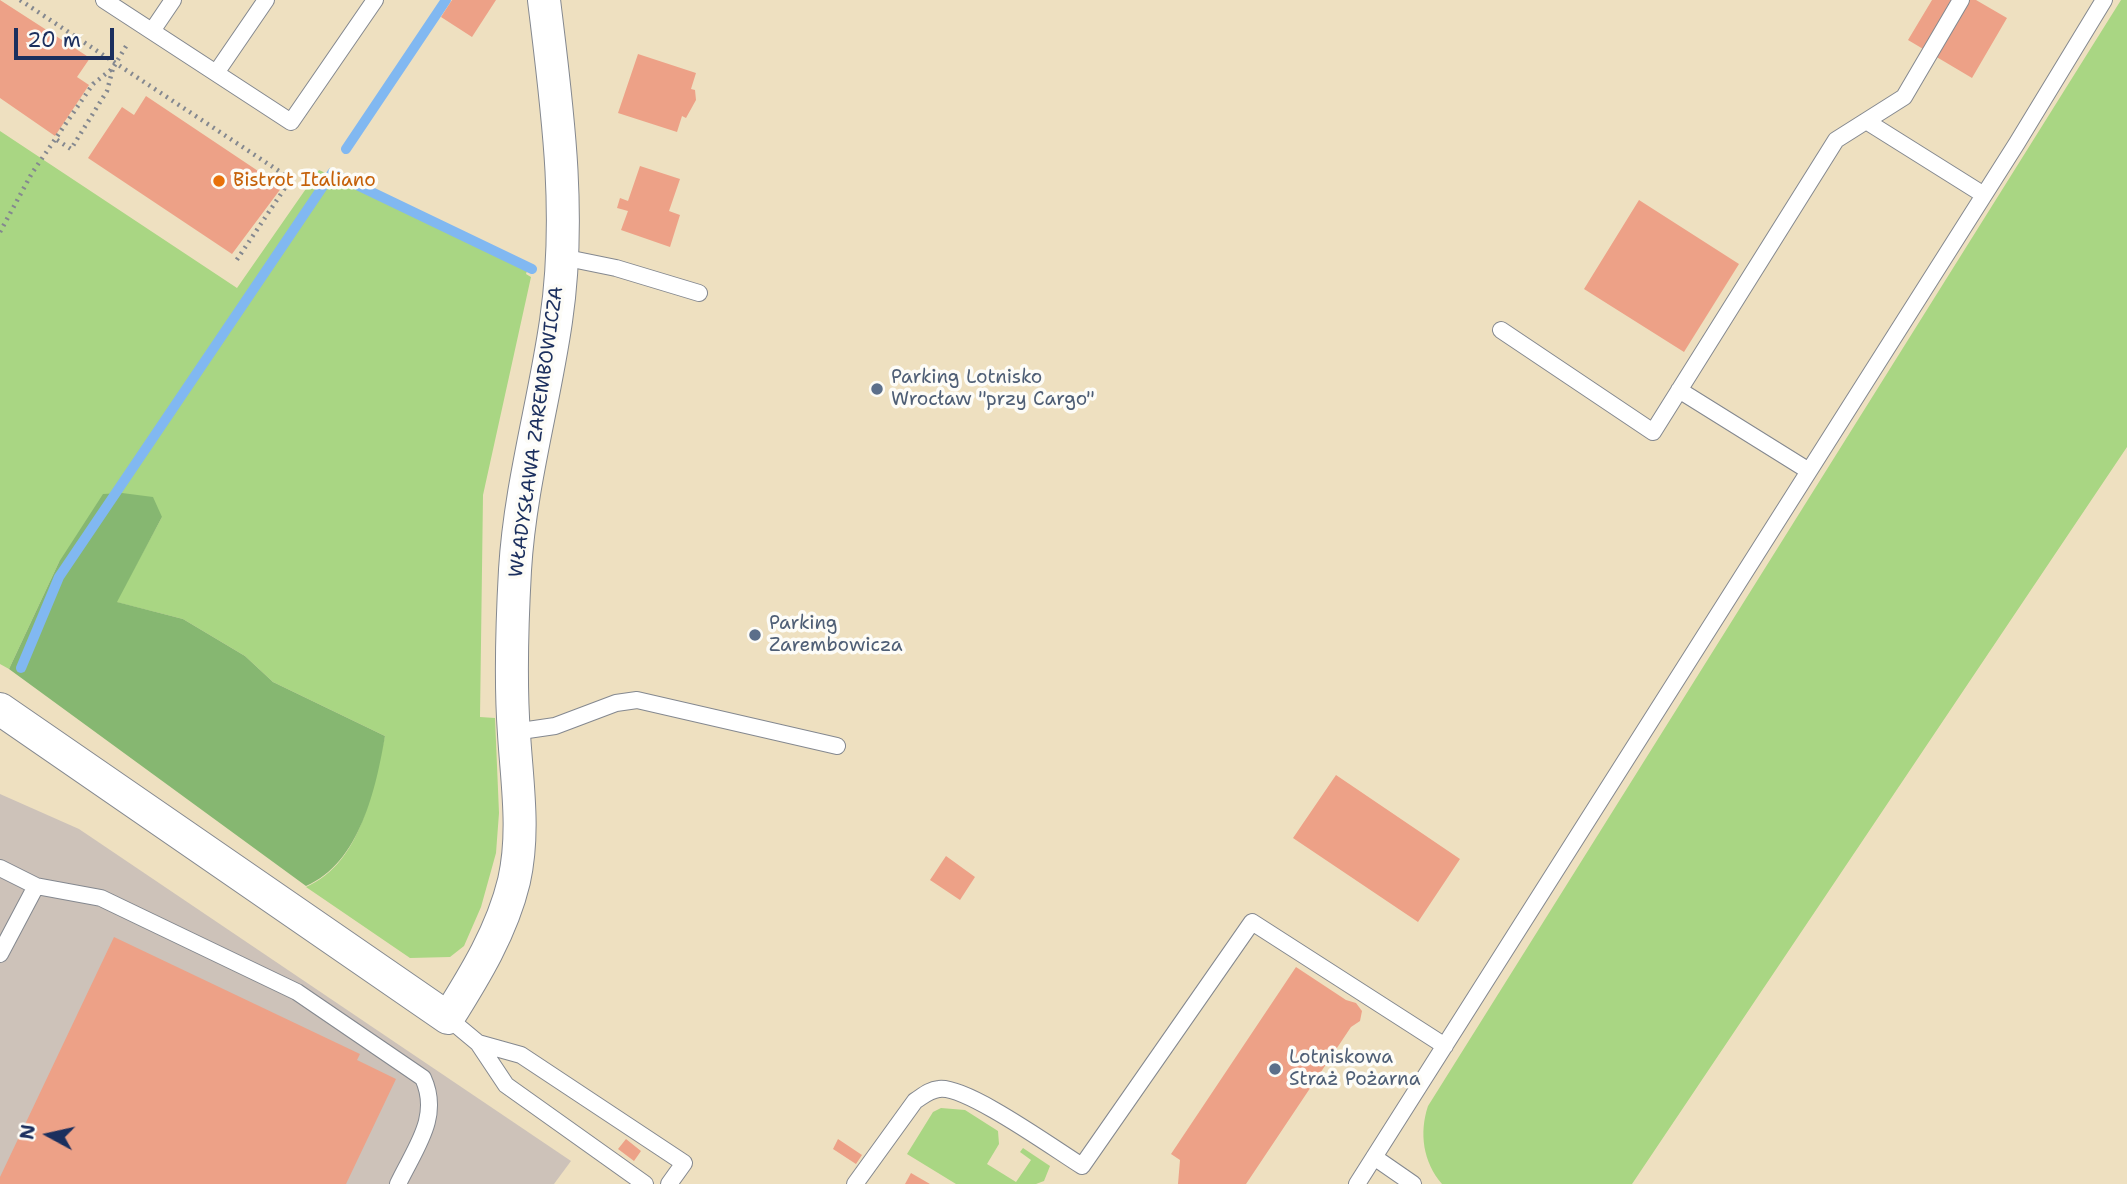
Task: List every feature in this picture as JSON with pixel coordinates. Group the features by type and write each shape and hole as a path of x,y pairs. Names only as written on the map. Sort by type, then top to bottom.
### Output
{"street":[{"name":"WŁADYSŁAWA ZAREMBOWICZA","path":"448,1018 482,963 504,916 514,880 520,841 514,732 515,569 534,436 556,320 562,257 562,150 544,0"},
{"path":"0,709 448,1018"}],"lane":[{"path":"104,0 292,122 374,0"},
{"path":"146,28 173,0"},
{"path":"216,73 266,0"},
{"path":"1501,330 1653,432 1836,140 1904,97 1962,0"},
{"path":"1357,1184 2104,0"},
{"path":"1866,121 1983,195"},
{"path":"562,257 616,268 699,293"},
{"path":"1679,390 1809,471"},
{"path":"514,732 555,726 616,704 637,700 837,746"},
{"path":"0,867 36,886 101,898 297,992 423,1078 432,1097 428,1123 398,1184"},
{"path":"0,954 36,886"},
{"path":"855,1184 915,1101 940,1088 969,1096 1082,1166 1252,922 1445,1046"},
{"path":"448,1018 478,1043 506,1085 645,1184"},
{"path":"478,1043 521,1055 684,1163 669,1184"},
{"path":"1374,1157 1413,1184"}],"path":[{"path":"20,0 114,66 291,179 236,261"},
{"path":"0,232 32,173 93,84 114,66 146,28"},
{"path":"57,140 71,149 107,92 114,66"}],"shaded area":[{"path":"0,794 79,829 571,1161 554,1184 0,1184"}],"green space":[{"path":"2121,0 2127,0 2127,447 1632,1184 1442,1184 1424,1147 1428,1106"},
{"path":"0,131 237,288 319,170 528,268 526,274 531,277 483,495 480,717 495,718 499,813 496,853 481,907 464,946 450,957 410,958 306,887 325,876 341,860 353,842 369,800 385,736 273,682 245,656 183,619 116,602 162,517 59,562 9,669 0,664"},
{"path":"122,493 153,497 162,517 117,602 183,619 245,656 273,682 385,736 370,800 352,842 340,860 325,875 306,886 9,669 59,562 103,494"},
{"path":"941,1108 965,1110 998,1131 999,1144 987,1164 1016,1182 1031,1160 1020,1152 1023,1148 1050,1166 1044,1181 1036,1184 956,1184 907,1154 933,1112"}],"building":[{"path":"0,0 90,58 77,77 89,85 55,136 0,98"},
{"path":"452,0 496,0 472,37 441,17"},
{"path":"1932,0 1976,0 2007,18 1972,78 1908,40"},
{"path":"638,54 696,73 691,89 695,90 696,100 686,118 682,116 677,132 618,113"},
{"path":"146,96 282,187 232,254 88,158 122,107 134,115"},
{"path":"640,166 680,179 669,211 680,215 670,247 621,230 628,211 617,208 620,198 628,201"},
{"path":"1639,200 1739,264 1684,352 1584,289"},
{"path":"1336,775 1460,859 1418,922 1293,838"},
{"path":"946,856 975,877 960,900 930,880"},
{"path":"114,937 360,1054 357,1060 396,1079 346,1184 0,1184 0,1177"},
{"name":"Lotniskowa Straż Pożarna","path":"1296,967 1346,1000 1356,1003 1362,1011 1360,1021 1351,1027 1246,1184 1178,1184 1180,1160 1171,1154"},
{"path":"626,1139 641,1151 634,1161 618,1149"},
{"path":"838,1139 862,1155 856,1164 833,1149"},
{"path":"911,1173 930,1184 905,1184"}],"waterway":[{"path":"346,149 446,0"},
{"path":"21,668 59,577 332,173 532,269"}],"place":[{"name":"Bistrot Italiano","path":"219,181"},
{"name":"Parking Lotnisko Wrocław \"przy Cargo\"","path":"877,389"},
{"name":"Parking Zarembowicza","path":"755,635"},
{"name":"Lotniskowa Straż Pożarna","path":"1275,1069"}]}
